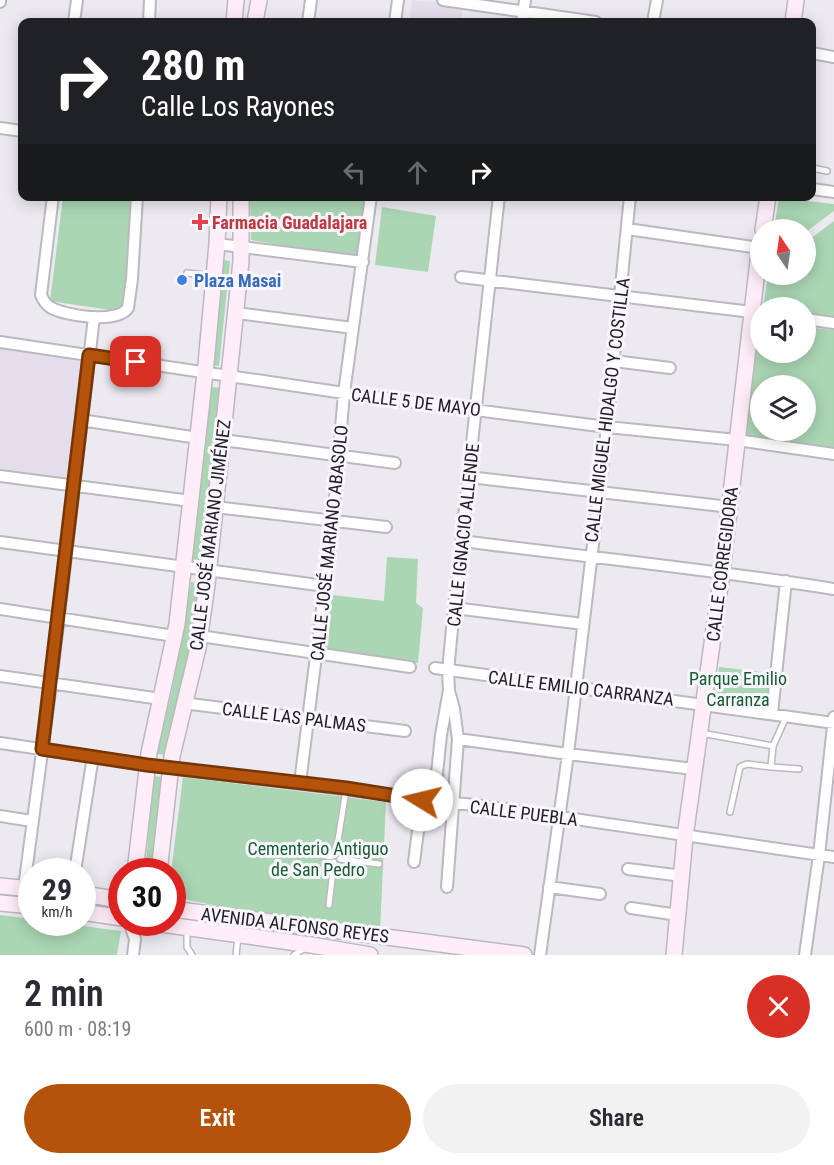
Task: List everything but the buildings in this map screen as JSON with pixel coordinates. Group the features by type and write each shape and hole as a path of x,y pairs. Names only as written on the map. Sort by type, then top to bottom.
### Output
{"street":[{"path":"75,18 77,0"},
{"path":"148,18 150,0"},
{"path":"234,18 236,0"},
{"path":"256,18 258,0"},
{"path":"309,18 311,0"},
{"path":"396,18 399,0"},
{"path":"443,0 522,17 525,0"},
{"path":"654,18 657,0"},
{"path":"794,18 796,0"},
{"path":"816,54 834,57"},
{"path":"0,128 18,130"},
{"path":"816,190 834,192"},
{"path":"52,201 41,295 51,308 94,317 119,316 128,308 137,201"},
{"name":"CALLE JOSÉ MARIANO JIMÉNEZ","path":"137,858 147,765 174,636 184,567 205,374 219,201"},
{"name":"CALLE JOSÉ MARIANO JIMÉNEZ","path":"161,858 172,756 200,636 208,571 237,312 242,247 241,201"},
{"name":"CALLE JOSÉ MARIANO ABASOLO","path":"300,783 333,521 344,393 370,201"},
{"name":"CALLE IGNACIO ALLENDE","path":"434,802 441,735 449,690 448,671 454,608 498,201"},
{"name":"CALLE MIGUEL HIDALGO Y COSTILLA","path":"540,955 568,754 574,688 607,427 630,201"},
{"path":"765,219 767,201"},
{"path":"627,229 750,245"},
{"path":"217,244 363,262"},
{"path":"461,277 750,312"},
{"path":"237,312 353,328"},
{"path":"30,858 32,821 51,684 94,317"},
{"path":"816,320 834,323"},
{"name":"CALLE 5 DE MAYO","path":"0,342 344,393 607,427 737,440 834,454"},
{"name":"CALLE CORREGIDORA","path":"674,955 685,837 750,357"},
{"path":"614,361 670,368"},
{"path":"81,420 198,438"},
{"path":"223,440 395,464"},
{"path":"0,476 191,501"},
{"path":"469,477 730,507"},
{"path":"215,507 386,527"},
{"path":"462,540 590,558 722,572 834,589"},
{"path":"0,542 325,586"},
{"path":"772,713 786,581"},
{"path":"454,608 583,624"},
{"path":"0,609 174,636"},
{"path":"200,636 410,667"},
{"name":"CALLE EMILIO CARRANZA","path":"435,668 834,721"},
{"path":"0,676 161,699"},
{"path":"447,887 458,739 449,690"},
{"name":"CALLE LAS PALMAS","path":"183,703 405,731"},
{"path":"805,955 834,721"},
{"path":"458,739 694,769"},
{"name":"CALLE PUEBLA","path":"0,743 147,765 346,788 834,857"},
{"path":"77,858 93,756"},
{"path":"414,862 422,800"},
{"path":"0,816 32,821"},
{"path":"628,869 682,876"},
{"path":"0,886 18,887"},
{"path":"549,887 600,894"},
{"path":"0,903 18,905"},
{"path":"631,908 678,915"},
{"name":"AVENIDA ALFONSO REYES","path":"186,910 498,954 524,955"},
{"name":"AVENIDA ALFONSO REYES","path":"187,929 311,945 342,953 363,954"},
{"path":"342,953 348,931"},
{"path":"363,954 365,934"},
{"path":"133,955 134,936"}],"lane":[{"path":"816,169 827,171"},
{"path":"187,273 214,276"},
{"path":"771,767 773,746 786,716"},
{"path":"700,733 773,746"},
{"path":"730,812 740,767 747,764 799,769"},
{"path":"329,905 346,788"},
{"path":"296,850 379,864"},
{"path":"187,929 187,947 192,955"},
{"path":"236,955 238,935"},
{"path":"294,955 311,945"}],"shaded area":[{"path":"412,0 463,5 461,18 410,18"},
{"path":"0,345 82,357 67,479 0,468"}],"green space":[{"path":"62,201 133,201 123,312 50,301"},
{"path":"250,201 366,201 358,253 352,257 251,240"},
{"path":"779,201 834,204 834,211 816,224 816,219 776,219"},
{"path":"382,207 436,216 428,272 375,265"},
{"path":"834,221 834,319 816,316 816,297 765,297 766,285 816,285 816,234"},
{"path":"224,260 230,261 219,366 211,365"},
{"path":"816,328 834,330 834,449 775,441 816,441 816,375 753,375 755,363 816,363"},
{"path":"210,387 222,388 203,561 191,559"},
{"path":"750,399 750,438 745,437"},
{"path":"387,557 418,559 416,603 423,608 418,663 325,648 332,595 384,601"},
{"path":"191,582 201,584 192,647 167,755 157,754 172,691"},
{"name":"Parque Emilio Carranza","path":"719,667 770,673 767,710 715,704"},
{"path":"153,776 161,777 153,858 146,858 147,848"},
{"name":"Cementerio Antiguo de San Pedro","path":"183,777 386,802 380,931 272,917 186,900 186,858 173,858"},
{"path":"0,915 18,917 18,936 96,936 96,928 108,929 108,936 120,936 117,955 0,955"}],"place":[{"name":"Farmacia Guadalajara","path":"200,222"},
{"name":"Plaza Masai","path":"182,280"}],"route":[{"path":"136,362 89,355 42,749 147,765 346,788 422,800"}]}
